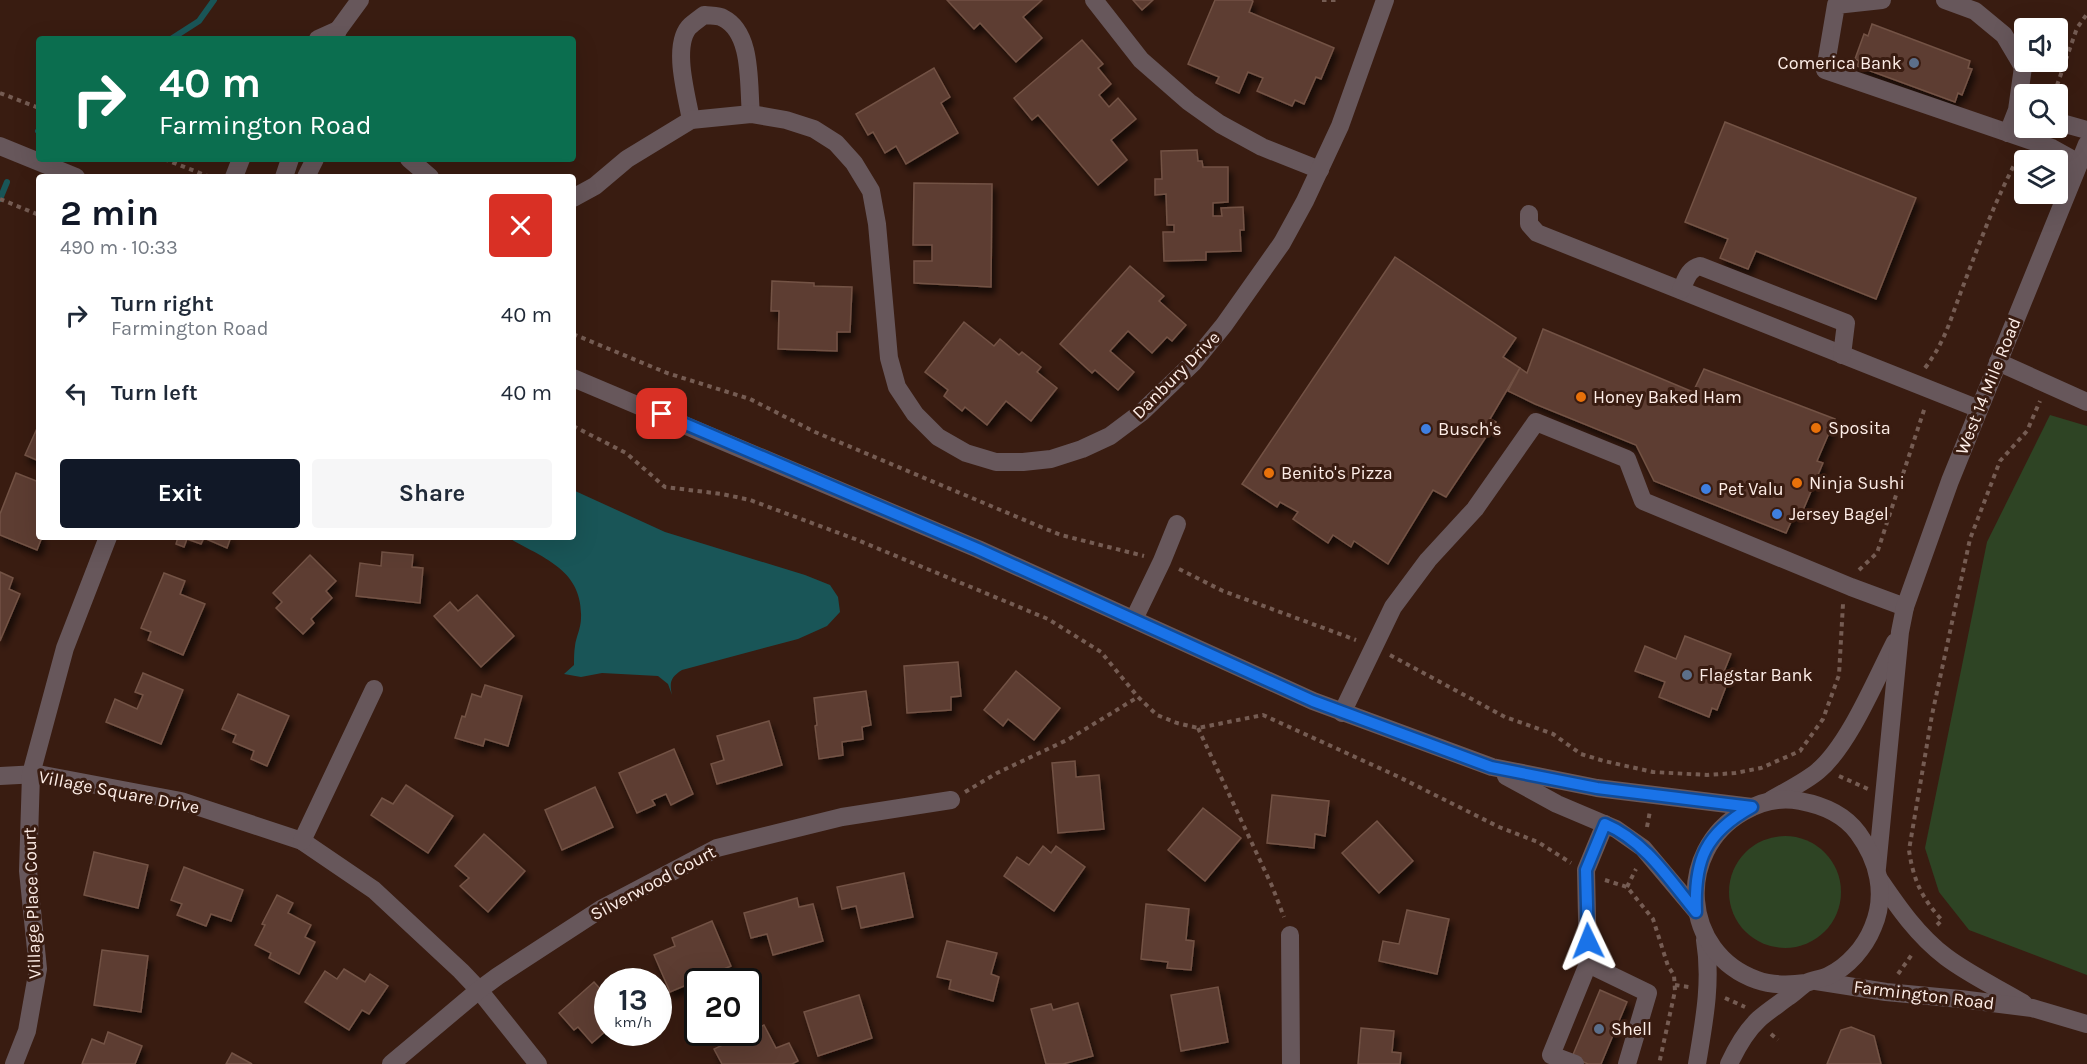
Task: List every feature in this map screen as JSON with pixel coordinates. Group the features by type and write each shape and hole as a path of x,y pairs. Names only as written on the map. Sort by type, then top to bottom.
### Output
{"street":[{"path":"337,35 360,0"},
{"path":"1094,0 1141,60 1189,102 1220,124 1263,147 1320,170"},
{"name":"Danbury Drive","path":"576,196 595,186 643,149 691,120 751,114 786,120 814,129 836,144 854,163 871,191 877,224 889,358 897,387 915,414 938,437 966,453 996,462 1051,459 1082,449 1110,436 1142,412 1193,363 1224,326 1282,243 1320,170 1340,126 1385,0"},
{"path":"1882,0 1830,2 1825,70 2052,148 2079,163"},
{"path":"1945,0 1975,11 2004,35 2023,68 2022,84"},
{"path":"691,120 682,70 681,44 688,28 704,15 721,17 737,28 745,46 751,114"},
{"path":"2008,133 2014,123"},
{"path":"2068,125 2087,130"},
{"name":"West 14 Mile Road","path":"1878,873 1900,632 1905,607 1950,481 2087,144"},
{"path":"0,146 36,161"},
{"path":"39,162 69,174"},
{"path":"412,162 426,174"},
{"path":"1529,214 1529,224 1537,233 1979,409"},
{"path":"1681,290 1689,272 1700,266 1846,323 1842,355"},
{"path":"1765,324 1775,295"},
{"path":"1998,362 2087,402"},
{"path":"576,379 967,544 1342,713 1491,767 1597,788 1761,804 1793,800 1815,804 1836,813 1854,828 1868,846 1878,873 1878,911 1873,927 1866,941 1844,966 1811,982 1758,1020 1729,1064"},
{"path":"1342,713 1393,608 1428,560 1475,509 1536,422 1627,459 1643,501 1905,607"},
{"path":"1134,620 1177,524"},
{"name":"Village Place Court","path":"14,1064 27,1030 38,969 28,871 31,774 64,648 107,540"},
{"name":"West 14 Mile Road","path":"1761,804 1818,771 1833,755 1844,739 1900,632"},
{"path":"302,841 374,689"},
{"path":"1491,767 1557,804 1616,829 1643,848 1696,912"},
{"name":"Village Square Drive","path":"0,776 31,774 181,801 302,841 374,890 461,971 538,1064"},
{"name":"Silverwood Court","path":"391,1064 479,990 601,909 717,848 843,817 951,800"},
{"path":"1697,1064 1708,977 1708,960 1703,932 1696,912 1695,889 1700,862 1714,835 1731,819 1761,804"},
{"path":"1575,1064 1551,1055 1588,964 1586,870 1605,824"},
{"name":"Farmington Road","path":"1878,873 1902,913 1946,957 2032,1008"},
{"path":"1703,932 1717,953 1735,970 1758,981 1782,985 1811,982"},
{"path":"1290,935 1291,1064"},
{"path":"1588,964 1648,993 1627,1064"},
{"name":"Farmington Road","path":"1811,982 2032,1008 2087,1024"}],"path":[{"path":"1322,0 1336,0"},
{"path":"2057,84 2077,28 2087,14"},
{"path":"0,93 36,107"},
{"path":"172,162 202,174"},
{"path":"0,199 36,214"},
{"path":"1937,926 1942,920 1928,906 1918,890 1909,850 1934,705 1974,526 2000,461 2027,431 2047,384"},
{"path":"576,428 626,453 665,487 750,500 855,539 1048,619 1101,652 1138,697 1157,715 1198,728 1263,715 1399,777 1499,827 1538,842 1566,861 1605,880 1627,887 1653,920 1668,966 1674,975 1675,985 1659,1064"},
{"path":"951,800 997,773 1069,739 1138,697"},
{"path":"1198,728 1272,886 1290,935"},
{"path":"1800,751 1806,758"},
{"path":"1839,776 1870,790"},
{"path":"1647,830 1650,808"},
{"path":"1627,887 1639,863"},
{"path":"1893,981 1917,948"},
{"path":"1675,985 1686,987"},
{"path":"1722,996 1746,1008"},
{"path":"1771,1033 1778,1041"}],"green space":[{"path":"2050,415 2087,426 2087,975 1969,930 1939,892 1925,848 1987,542"},
{"path":"1785,836 1806,840 1825,852 1837,871 1841,892 1837,913 1825,932 1806,944 1785,948 1764,944 1745,932 1733,913 1729,892 1733,871 1745,852 1764,840"}],"water":[{"path":"576,491 665,532 805,575 830,585 838,597 840,612 827,626 798,639 682,670 672,680 672,695 668,684 658,676 602,673 581,677 564,674 574,665 575,646 581,622 580,601 568,576 546,559 512,540 576,540"}],"building":[{"path":"947,0 1042,0 1023,17 1042,38 1016,62 980,23 974,29"},
{"path":"1133,0 1153,0 1142,10"},
{"path":"1215,0 1251,0 1253,1 1249,12 1334,48 1321,79 1316,77 1304,104 1295,100 1292,106 1257,91 1263,78 1248,72 1239,93 1216,83 1219,77 1188,64"},
{"name":"Comerica Bank","path":"1872,24 1970,61 1968,68 1972,69 1962,95 1958,93 1955,102 1857,66 1859,61 1855,59 1864,34 1868,36"},
{"path":"1082,40 1103,64 1098,68 1111,84 1099,95 1109,107 1118,98 1136,119 1111,140 1127,160 1098,185 1038,115 1032,120 1014,98"},
{"path":"934,68 950,97 941,103 958,133 906,164 896,146 885,153 873,132 868,135 856,114"},
{"path":"1725,122 1916,198 1876,299 1756,251 1748,269 1720,258 1728,239 1685,222"},
{"path":"1197,150 1198,161 1202,161 1203,167 1228,167 1228,202 1213,203 1213,216 1222,216 1221,208 1243,207 1244,230 1240,230 1241,251 1206,252 1206,260 1164,261 1163,232 1174,232 1174,225 1167,225 1166,194 1155,195 1155,179 1162,179 1161,151"},
{"path":"914,183 992,184 991,287 914,283 914,261 932,261 932,245 913,245"},
{"path":"1395,257 1516,338 1503,357 1520,368 1490,419 1496,422 1446,497 1433,490 1388,564 1354,541 1351,547 1333,535 1328,543 1293,519 1298,512 1280,502 1277,507 1242,484"},
{"path":"1130,266 1164,296 1159,301 1186,325 1172,341 1167,337 1152,353 1128,331 1110,351 1134,372 1118,390 1095,370 1092,373 1060,344"},
{"path":"772,281 814,283 814,286 852,287 850,332 837,332 837,351 778,349 779,311 771,311"},
{"path":"964,322 994,346 1000,339 1019,355 1022,352 1041,367 1037,372 1057,388 1031,421 1006,401 987,425 965,407 962,411 944,396 948,390 925,372"},
{"path":"1543,329 1693,392 1704,369 1835,419 1817,461 1823,463 1801,515 1795,513 1786,533 1654,481 1636,445 1508,391 1520,368 1527,373"},
{"path":"36,431 36,460 25,455"},
{"path":"16,473 36,481 36,540 41,540 37,550 0,535 0,514"},
{"path":"177,540 187,540 184,547 176,544"},
{"path":"190,540 203,540 201,544"},
{"path":"209,540 230,540 227,548"},
{"path":"382,552 413,555 412,567 423,568 420,603 356,596 360,563 381,566"},
{"path":"310,555 336,581 326,591 332,598 311,619 314,623 303,634 276,608 282,602 273,593"},
{"path":"0,572 13,578 9,589 20,594 0,641"},
{"path":"164,573 185,581 180,594 205,604 183,655 148,640 151,632 141,628"},
{"path":"477,595 514,636 481,667 434,616 450,602 458,611"},
{"name":"Flagstar Bank","path":"1685,636 1731,654 1723,674 1730,676 1717,710 1712,708 1709,717 1659,697 1665,682 1635,671 1645,646 1676,659"},
{"path":"958,662 961,696 951,697 951,710 907,713 904,666"},
{"path":"1016,671 1060,708 1034,740 1008,719 1003,726 984,710"},
{"path":"143,673 183,690 161,744 106,722 115,699 137,709 143,695 135,692"},
{"path":"485,685 522,696 508,746 485,739 483,746 455,738 472,694 481,697"},
{"path":"866,691 871,725 862,727 863,739 842,742 843,755 819,759 814,698"},
{"path":"238,694 289,716 267,766 251,759 254,751 233,742 236,735 222,729"},
{"path":"769,721 782,765 717,784 711,764 724,760 717,736"},
{"path":"674,749 693,794 671,805 666,794 652,800 655,805 637,813 619,773"},
{"path":"1075,761 1076,777 1099,775 1104,829 1058,833 1052,763"},
{"path":"406,785 453,816 428,853 371,815 382,798 393,804"},
{"path":"595,787 613,827 562,850 545,810"},
{"path":"1272,795 1329,801 1325,836 1315,834 1314,848 1267,843"},
{"path":"1203,808 1241,838 1205,881 1168,850"},
{"path":"1377,821 1413,861 1379,893 1342,853"},
{"path":"484,834 525,871 488,912 460,886 469,878 455,866"},
{"path":"1043,846 1051,853 1056,846 1085,867 1054,911 1004,876 1017,857 1029,865"},
{"path":"94,852 148,865 138,908 84,895"},
{"path":"184,867 243,890 231,921 211,914 206,926 177,915 182,904 171,900"},
{"path":"904,873 913,917 861,928 856,906 842,909 837,887"},
{"path":"277,895 293,903 288,913 311,925 305,937 315,942 299,974 269,958 271,953 255,945 265,925 262,924"},
{"path":"797,898 799,907 813,904 823,941 773,955 767,934 751,938 744,913"},
{"path":"1146,904 1189,909 1186,940 1194,941 1191,970 1167,968 1168,962 1141,959"},
{"path":"1407,910 1449,919 1437,974 1379,961 1383,941 1399,944"},
{"path":"712,921 731,966 684,968 684,986 672,991 672,968 660,968 654,955 675,946 672,938"},
{"path":"947,941 997,953 991,974 999,977 993,1001 949,989 951,980 937,977"},
{"path":"102,950 148,956 141,1012 94,1005"},
{"path":"344,969 365,982 370,974 388,986 369,1014 362,1010 349,1030 305,1002 325,971 337,979"},
{"path":"594,982 594,1041 592,1043 578,1027 574,1030 559,1013"},
{"path":"1218,987 1228,1042 1181,1051 1171,995"},
{"path":"1600,990 1627,1002 1601,1064 1588,1064 1572,1057"},
{"path":"859,995 872,1038 818,1056 804,1012"},
{"path":"1078,1003 1093,1056 1063,1064 1046,1064 1031,1009 1051,1004 1053,1010"},
{"path":"764,1025 776,1048 789,1043 798,1061 792,1064 722,1064 714,1049 720,1046 762,1046 762,1026"},
{"path":"1851,1027 1874,1036 1881,1064 1827,1064 1841,1030"},
{"path":"1361,1028 1394,1031 1392,1052 1401,1053 1400,1064 1358,1064"},
{"path":"108,1032 142,1046 135,1064 82,1064 92,1039 104,1044"},
{"path":"232,1053 252,1064 226,1064"}],"waterway":[{"path":"176,36 199,21 214,0"},
{"path":"0,199 7,182"}],"place":[{"name":"Comerica Bank","path":"1914,63"},
{"name":"Honey Baked Ham","path":"1581,397"},
{"name":"Sposita","path":"1816,428"},
{"name":"Busch's","path":"1426,429"},
{"name":"Benito's Pizza","path":"1269,473"},
{"name":"Ninja Sushi","path":"1797,483"},
{"name":"Pet Valu","path":"1706,489"},
{"name":"Jersey Bagel","path":"1777,514"},
{"name":"Flagstar Bank","path":"1687,675"},
{"name":"Shell","path":"1599,1029"}],"route":[{"path":"662,414 978,549 1313,701 1491,767 1597,788 1752,807 1731,819 1714,835 1700,862 1695,889 1696,912 1643,848 1605,824 1586,870 1588,941"}]}
